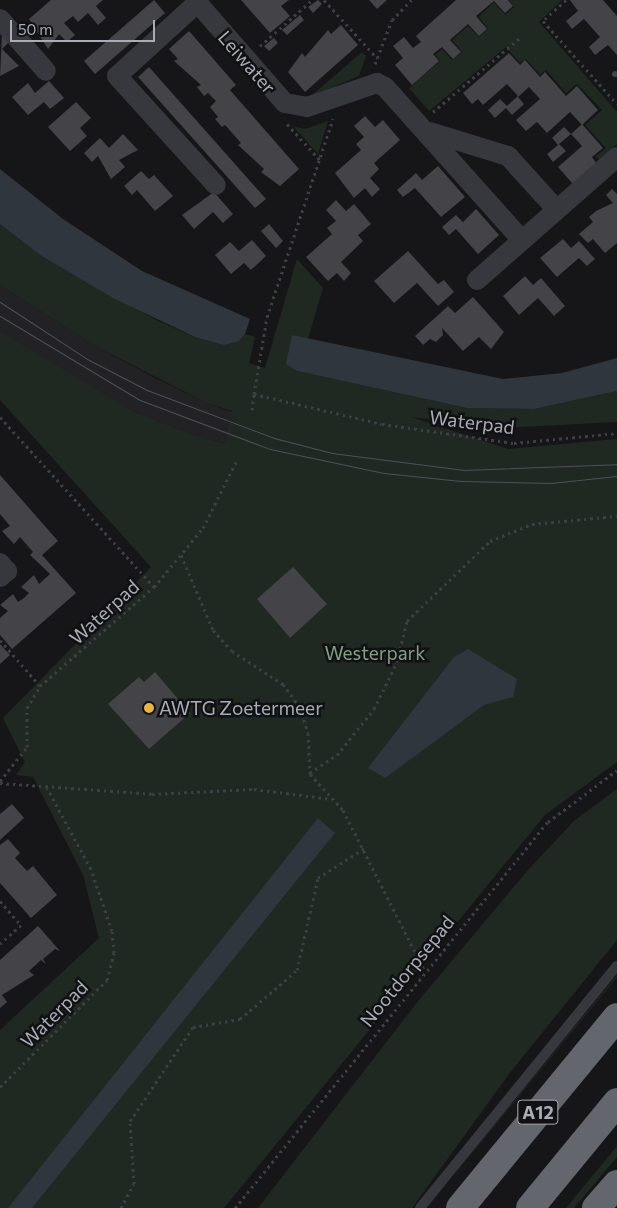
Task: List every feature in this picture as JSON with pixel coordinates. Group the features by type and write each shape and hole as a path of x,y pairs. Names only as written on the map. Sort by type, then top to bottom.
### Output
{"highway":[{"name":"A12","path":"460,1208 617,1017"},
{"path":"530,1208 617,1102"},
{"path":"596,1208 617,1184"}],"street":[{"name":"Leiwater","path":"216,185 117,76 196,2 276,97 297,107 329,102 367,86"},
{"path":"0,19 46,71"},
{"path":"367,86 377,83 386,87 426,127 522,240"},
{"path":"426,127 508,156 556,208"},
{"path":"477,280 556,208 617,157"},
{"path":"0,563 7,571 0,578"}],"lane":[{"name":"A12","path":"420,1208 617,966"}],"path":[{"path":"245,60 312,0"},
{"path":"324,0 377,58"},
{"path":"367,86 392,20 411,0"},
{"path":"566,0 543,21 617,104"},
{"path":"426,127 522,36"},
{"path":"276,97 279,115 320,160"},
{"path":"252,410 267,317 333,121 329,102"},
{"name":"Waterpad","path":"254,394 382,424 514,443 617,432"},
{"path":"0,417 154,587"},
{"name":"Waterpad","path":"0,782 27,747 27,708 40,686 154,587 181,555 220,502 236,462"},
{"path":"310,774 337,756 374,709 397,662 406,621 490,541 532,524 617,516"},
{"path":"181,555 213,630 232,651 283,684 300,707 308,733 310,774 332,799 365,848 424,970"},
{"path":"0,640 40,686"},
{"name":"Nootdorpsepad","path":"234,1208 424,970 548,822 617,770"},
{"path":"0,782 47,788 152,794 254,789 332,799"},
{"name":"Waterpad","path":"0,1087 106,980 114,953 112,931 91,869 47,788"},
{"path":"121,1208 134,1184 130,1121 193,1027 240,1019 297,970 318,878 365,848"},
{"path":"0,901 22,924 0,944"}],"shaded area":[{"path":"0,169 63,219 142,271 250,319 245,334 239,341 224,345 195,337 113,298 40,255 0,224"},
{"path":"0,285 97,347 155,378 207,403 275,427 268,456 194,435 135,412 0,331"},
{"path":"292,335 503,379 562,373 617,358 617,391 534,409 467,408 297,371 286,364"},
{"path":"468,649 517,679 513,697 484,705 385,778 368,768 454,657"},
{"path":"318,818 335,833 32,1208 8,1208"}],"green space":[{"path":"509,0 562,0 539,22 617,112 617,144 599,160 595,157 606,148 585,125 602,110 577,84 566,93 546,70 540,75 526,59 520,63 506,47 429,111 409,88 440,61 435,55 442,49 452,60 462,52 452,40 468,26 479,37 488,29 479,17 494,2 505,15 514,7"},
{"path":"362,52 366,56 359,76 310,97"},
{"path":"328,121 318,154 293,126 305,129"},
{"name":"Westerpark","path":"0,224 40,255 158,321 195,337 239,341 245,334 255,337 249,363 265,368 297,259 323,288 308,339 292,335 297,371 467,408 534,409 617,391 617,422 501,428 411,417 508,449 617,439 617,762 545,815 224,1208 0,1208 0,1030 99,938 83,875 33,777 16,775 25,762 3,718 151,567 0,400 0,331 135,412 194,435 225,444 232,411 207,403 97,347 0,285"},
{"path":"617,789 617,940 509,1074 412,1208 258,1208 419,1000 528,870 575,820"},
{"path":"617,975 617,977 447,1184 492,1128"},
{"path":"617,1146 617,1157 574,1208 566,1208"}],"building":[{"path":"51,0 103,0 96,6 106,18 98,25 88,13 78,22 73,16 64,23 75,35 67,42 59,34 48,49 29,19"},
{"path":"154,0 165,13 95,74 84,61"},
{"path":"241,0 289,0 281,6 290,16 270,33"},
{"path":"318,0 322,4 313,13 308,7"},
{"path":"369,0 387,0 377,9"},
{"path":"456,0 508,0 513,6 505,13 494,1 476,16 487,29 479,36 468,24 450,40 461,52 453,59 442,47 433,54 439,61 412,85 395,65 403,58 393,46 404,37 413,48 421,42 416,36"},
{"path":"570,0 603,0 617,16 617,55 608,45 595,55 589,47 600,37 584,19 572,29 566,21 578,11"},
{"path":"300,15 304,20 287,35 282,30"},
{"path":"341,25 358,45 305,92 288,72 302,53 305,57 328,30 331,34"},
{"path":"189,31 236,85 230,90 299,169 280,186 261,172 264,169 238,145 241,143 225,125 222,127 215,119 218,117 210,107 216,101 208,93 204,96 197,87 201,85 174,61 178,59 169,49"},
{"path":"2,34 9,42 2,49 19,66 0,76"},
{"path":"274,38 278,43 269,51 264,46"},
{"path":"509,53 520,65 525,60 540,77 545,72 566,96 577,86 598,110 582,125 570,112 547,133 537,122 526,131 516,120 540,99 529,87 518,97 524,104 512,115 506,108 495,118 488,110 500,99 507,106 518,96 507,84 483,105 478,99 472,104 463,93"},
{"path":"149,67 266,199 255,208 138,77"},
{"path":"615,71 618,74 615,77 612,74"},
{"path":"49,81 64,98 50,109 44,102 28,115 12,97 28,83 35,93"},
{"path":"76,102 91,118 80,128 87,136 70,151 48,127"},
{"path":"365,116 375,127 383,120 400,140 374,163 379,169 370,178 380,189 372,197 365,188 354,198 335,173 361,150 356,144 364,137 354,126"},
{"path":"582,124 603,148 592,157 596,163 573,184 558,167 582,146 571,134"},
{"path":"564,127 571,134 559,144 566,151 553,162 547,154 558,145 552,138"},
{"path":"123,134 138,150 119,160 125,167 111,179 98,156 92,162 84,153 100,138 109,148"},
{"path":"438,166 465,197 441,217 415,188 403,197 397,190 416,173 422,180"},
{"path":"141,171 149,179 154,175 173,196 155,211 137,190 132,195 124,186"},
{"path":"612,189 617,194 617,243 605,253 593,239 588,243 579,234 593,222 589,217 596,211 613,203 606,195"},
{"path":"214,192 233,214 223,223 213,212 194,229 182,215"},
{"path":"336,200 346,211 354,204 371,224 358,235 363,241 341,262 351,273 344,281 337,273 328,281 306,257 332,234 327,228 336,221 326,210"},
{"path":"476,209 499,235 478,254 456,229 449,235 442,227 456,215 463,222"},
{"path":"269,224 283,241 276,248 261,231"},
{"path":"563,239 571,248 579,241 595,259 587,266 579,258 557,277 540,258"},
{"path":"252,240 266,256 251,270 244,263 231,274 215,255 230,242 239,251"},
{"path":"408,251 438,284 444,280 454,292 438,306 417,283 394,303 374,281"},
{"path":"525,276 533,285 541,278 565,306 554,316 538,298 519,315 503,296"},
{"path":"473,297 504,332 491,349 479,337 463,351 442,328 443,335 436,342 430,339 423,345 415,336 448,306 455,313"},
{"path":"0,475 58,541 42,555 76,593 12,649 0,635 0,618 8,611 0,605 13,594 18,602 24,598 29,593 21,587 34,575 39,584 50,574 30,555 33,552 20,537 14,544 2,531 10,526 0,514"},
{"path":"293,567 327,604 290,638 257,599"},
{"path":"0,644 10,655 0,664"},
{"name":"AWTG Zoetermeer","path":"155,672 190,713 149,749 108,704 139,677 144,682"},
{"path":"12,804 24,818 0,840 0,814"},
{"path":"8,839 20,853 15,858 27,871 33,866 57,895 31,918 0,883 0,845"},
{"path":"38,926 60,951 55,949 43,959 46,964 41,960 29,971 34,975 2,995 7,1002 0,1008 0,960"}],"tram line":[{"path":"0,302 87,359 147,390 274,438 332,453 464,470 617,464"},
{"path":"0,316 140,400 270,449 384,473 461,481 551,483 617,476"}],"place":[{"name":"AWTG Zoetermeer","path":"149,708"}]}
